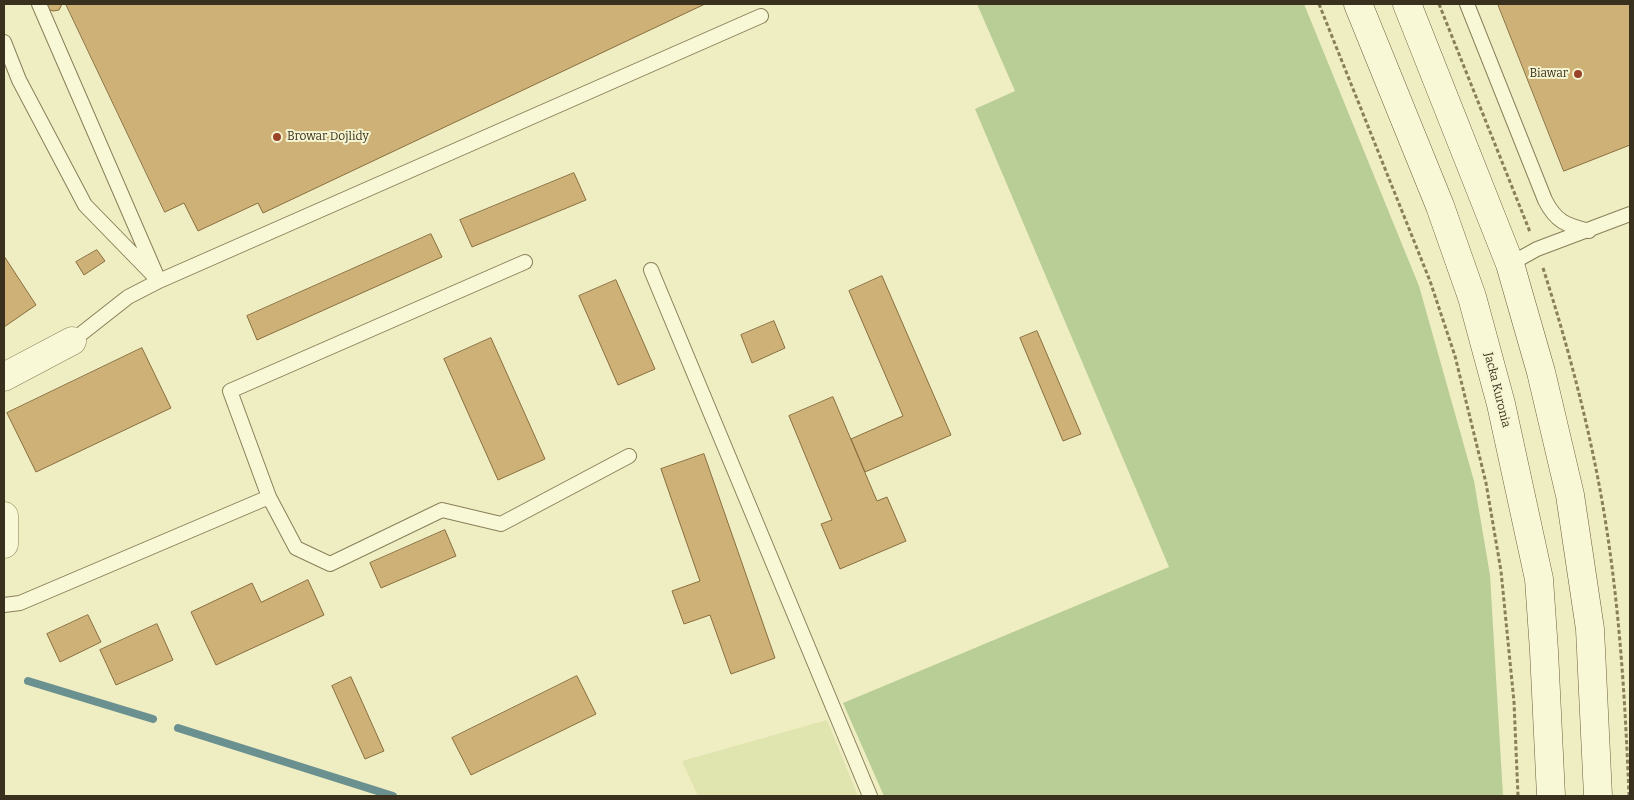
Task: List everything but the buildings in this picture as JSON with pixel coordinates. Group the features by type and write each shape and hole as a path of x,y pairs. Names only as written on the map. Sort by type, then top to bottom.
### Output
{"main road":[{"name":"Jacka Kuronia","path":"1358,4 1443,216 1472,297 1501,404 1539,579 1551,796"},
{"path":"1407,4 1510,264 1541,372 1570,495 1590,629 1598,796"},
{"path":"4,377 72,341"},
{"path":"4,516 4,544"}],"lane":[{"path":"39,4 159,281"},
{"path":"1467,4 1545,200 1552,213 1567,226 1590,230"},
{"path":"72,341 128,297 159,281 761,16"},
{"path":"4,42 19,80 85,205 159,281"},
{"path":"1510,264 1537,249 1630,214"},
{"path":"525,262 230,391 270,497 296,548 330,564 442,510 501,524 629,456"},
{"path":"651,270 870,796"},
{"path":"4,605 20,603 270,497"}],"path":[{"path":"1319,4 1430,281 1454,356 1486,484 1502,571 1514,702 1518,796"}],"green space":[{"path":"977,4 1304,4 1419,286 1474,481 1490,575 1503,796 884,796 843,703 1169,567 975,109 1015,91"},
{"path":"827,720 858,796 698,796 682,761"}],"waterway":[{"path":"28,681 153,719"},
{"path":"178,728 393,796"}],"place":[{"name":"Biawar","path":"1578,74"},
{"name":"Browar Dojlidy","path":"277,137"}]}
